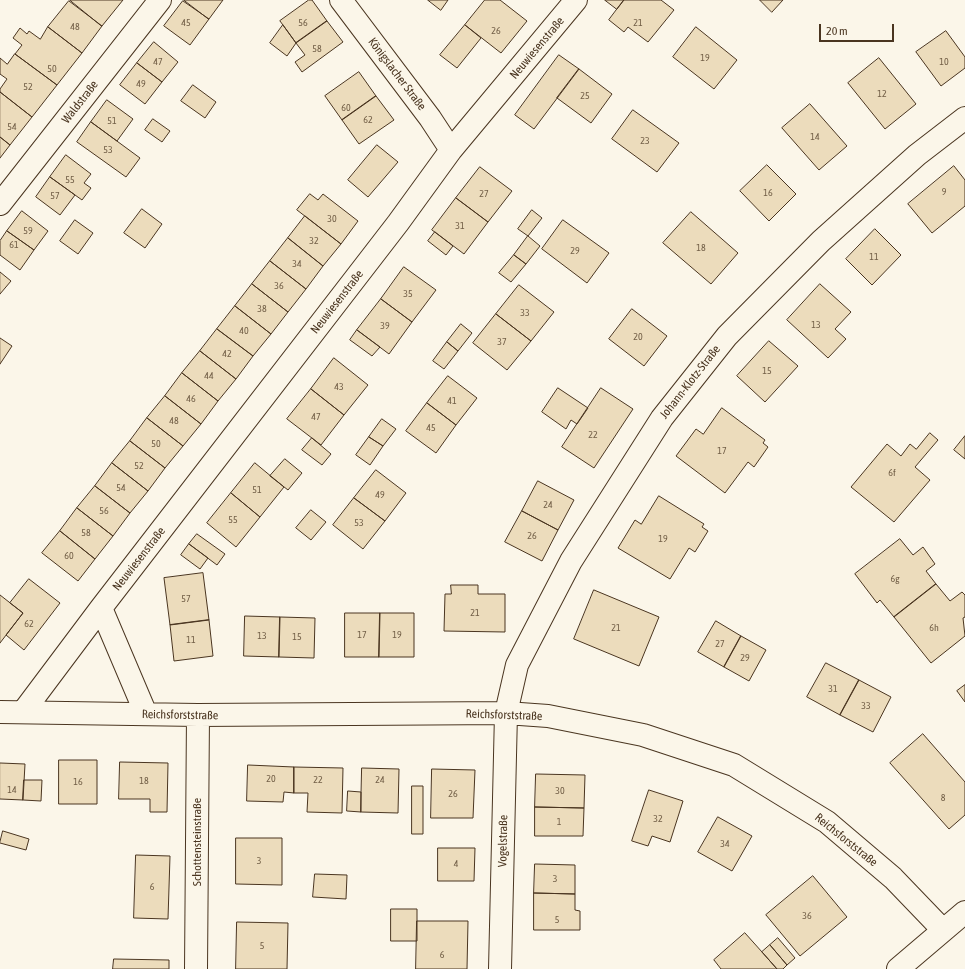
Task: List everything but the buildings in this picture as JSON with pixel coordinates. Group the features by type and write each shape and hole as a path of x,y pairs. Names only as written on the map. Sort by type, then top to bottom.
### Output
{"street":[{"name":"Waldstraße","path":"0,204 160,0"},
{"name":"Königslacher Straße","path":"341,0 430,118 451,150"},
{"name":"Neuwiesenstraße","path":"23,712 101,608 398,223 451,150 576,0"},
{"name":"Johann-Klotz-Straße","path":"506,713 517,665 571,561 662,418 727,336 815,247 917,155 965,118"},
{"path":"101,608 146,714"},
{"name":"Reichsforststraße","path":"0,712 198,715 506,713 548,716 643,735 734,765 827,822 893,878 943,930"},
{"name":"Vogelstraße","path":"500,969 506,713"},
{"name":"Schottensteinstraße","path":"196,969 198,715"},
{"path":"898,969 965,912"}]}
